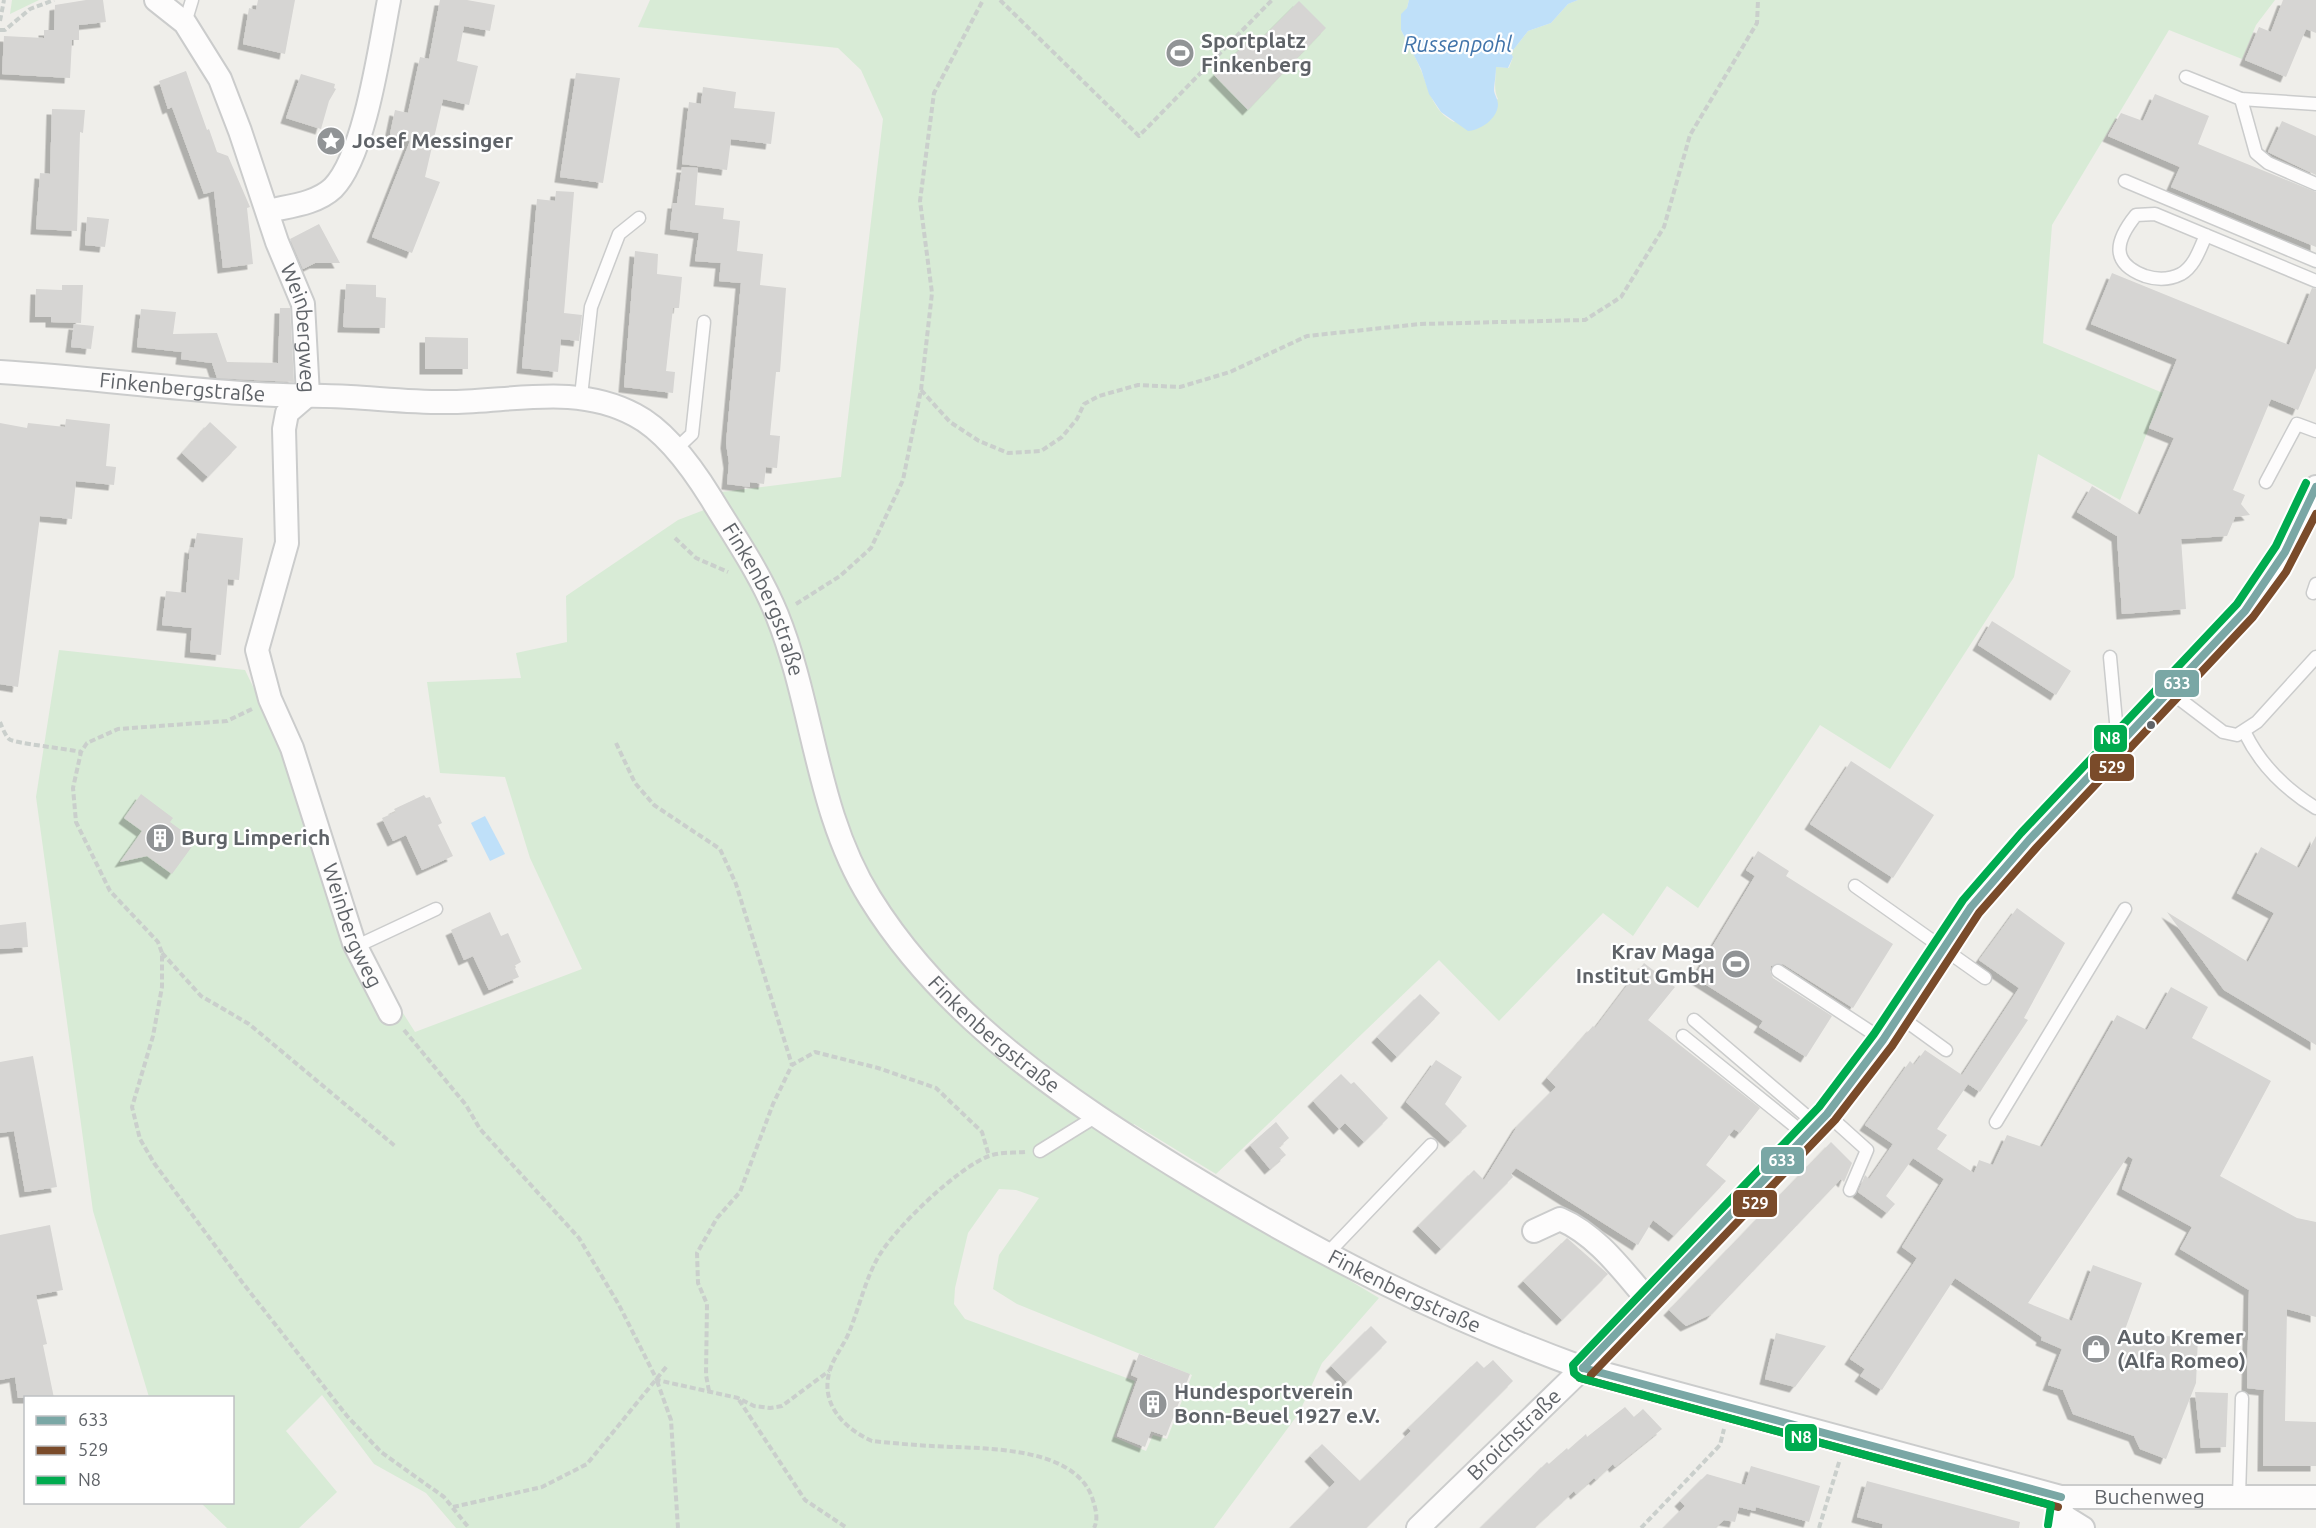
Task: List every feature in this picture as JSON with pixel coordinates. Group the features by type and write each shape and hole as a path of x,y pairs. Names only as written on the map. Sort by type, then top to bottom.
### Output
{"street":[{"name":"Weinbergweg","path":"156,0 185,23 219,79 268,211 277,242 303,304 308,395 287,413 284,429 287,543 257,650 270,699 292,748 355,947 390,1013"},
{"path":"268,211 316,200 333,188 349,165 358,139 389,0"},
{"name":"Finkenbergstraße","path":"0,372 261,395 308,395 451,403 582,396 616,406 640,417 675,450 709,495 754,568 777,615 837,831 867,894 912,959 957,1007 989,1036 1095,1117 1258,1217 1384,1286 1511,1342 1583,1368"},
{"name":"Broichstraße","path":"1418,1528 1583,1368 1817,1125 1883,1041 1971,907 2245,611 2274,574 2297,532 2316,487"},
{"path":"1534,1231 1560,1219 1574,1225 1587,1234 1648,1300"},
{"name":"Buchenweg","path":"1583,1368 1846,1438 2060,1513 2239,1497 2316,1497"},
{"path":"2060,1513 2084,1528"}],"lane":[{"path":"185,23 192,0"},
{"path":"2186,77 2241,99 2316,104"},
{"path":"2241,99 2256,153 2268,163 2316,183"},
{"path":"2125,181 2316,261"},
{"path":"2206,235 2194,261 2181,274 2158,280 2129,270 2121,261 2119,251 2129,224 2136,215 2155,214 2206,235 2316,281"},
{"path":"582,396 591,307 619,234 639,218"},
{"path":"675,450 692,434 704,322"},
{"path":"2266,482 2297,424 2316,431"},
{"path":"2109,657 2116,722 2125,738"},
{"path":"2169,691 2223,732 2232,736 2245,733 2316,657"},
{"path":"2245,733 2263,763 2279,782 2316,808"},
{"path":"1855,886 1985,978"},
{"path":"355,947 436,909"},
{"path":"1996,1122 2125,909"},
{"path":"1778,971 1883,1041"},
{"path":"1899,1016 1946,1050"},
{"path":"1694,1020 1817,1125"},
{"path":"1683,1036 1817,1125 1867,1150 1850,1190"},
{"path":"1041,1151 1095,1117"},
{"path":"1327,1254 1431,1145"},
{"path":"2239,1497 2242,1398"}],"path":[{"path":"0,21 4,0"},
{"path":"0,30 5,30 30,9 54,0"},
{"path":"777,615 840,576 871,548 903,480 921,390 932,293 920,201 934,93 983,0"},
{"path":"1000,0 1139,136 1272,0"},
{"path":"921,390 950,422 979,441 1008,453 1041,451 1062,436 1077,419 1084,404 1099,396 1138,385 1180,387 1230,372 1307,336 1420,324 1585,320 1622,297 1664,227 1690,135 1757,23 1758,0"},
{"path":"675,538 696,558 734,573"},
{"path":"270,699 227,721 118,729 87,743 81,752 73,788 76,822 110,891 158,942 162,953 162,987 153,1036 132,1107 140,1139 154,1163 242,1282 347,1416 381,1452 444,1497 469,1528"},
{"path":"0,722 8,739 16,744 42,744 81,752"},
{"path":"616,743 635,783 654,805 720,849 736,884 792,1065"},
{"path":"162,953 201,996 249,1024 395,1146"},
{"path":"390,1013 466,1105 480,1129 579,1238 619,1305 657,1380 671,1420 678,1528"},
{"path":"709,1391 706,1375 707,1304 698,1283 697,1252 717,1218 740,1192 773,1104 792,1065 815,1052 878,1068 936,1088 982,1132 989,1156"},
{"path":"657,1380 738,1398 754,1406 782,1406 830,1371 845,1343 876,1260 903,1227 949,1182 989,1156 1041,1151"},
{"path":"453,1507 542,1487 588,1464 668,1366"},
{"path":"830,1371 829,1395 836,1416 853,1433 872,1441 1010,1450 1047,1460 1068,1469 1090,1492 1095,1507 1094,1528"},
{"path":"738,1398 806,1500 847,1528"},
{"path":"1641,1528 1720,1445 1730,1408"},
{"path":"1819,1528 1846,1438"}],"green space":[{"path":"12,0 39,0 10,14"},
{"path":"650,0 1409,0 1401,30 1436,105 1454,122 1498,99 1495,87 1496,67 1509,68 1513,57 1511,53 1528,31 1551,23 1568,4 1578,0 2275,0 2256,25 2242,59 2169,30 2052,225 2043,343 2163,393 2120,500 2038,454 2014,577 1890,769 1820,725 1698,908 1667,886 1633,936 1603,913 1499,1021 1439,960 1216,1174 1134,1124 1119,1142 1379,1298 1322,1363 1299,1413 1214,1528 456,1528 426,1493 374,1464 322,1395 286,1431 337,1492 299,1528 227,1528 202,1504 234,1504 234,1396 149,1396 93,1211 36,797 59,650 245,670 294,771 354,971 381,1011 396,1002 415,1032 582,969 530,858 505,777 440,773 427,682 521,678 516,653 567,642 566,596 678,520 704,510 721,492 841,477 883,119 861,70 838,48 638,27","holes":["999,1189 1016,1190 1039,1198 999,1255 993,1289 1017,1304 1192,1375 1167,1439 1153,1435 1146,1451 1114,1437 1135,1381 965,1319 954,1304 955,1288 968,1233"]}],"water":[{"name":"Russenpohl","path":"1409,0 1578,0 1568,4 1551,23 1528,31 1511,53 1513,57 1508,68 1496,67 1494,91 1498,103 1495,115 1488,123 1468,131 1441,112 1429,94 1421,69 1401,30 1401,14 1407,8"},
{"path":"485,816 505,854 490,861 471,823"}],"building":[{"path":"103,0 106,22 79,25 79,40 72,40 70,78 2,74 4,36 44,38 44,30 54,30 55,5"},
{"path":"258,0 295,0 285,54 243,44 249,8 256,10"},
{"path":"440,0 467,0 495,5 490,31 464,26 457,61 478,66 469,105 443,99 425,177 440,182 412,253 372,237 410,141 390,134 395,110 408,113 420,57 429,59"},
{"path":"2283,0 2316,0 2316,33 2306,29 2286,77 2245,60 2259,27 2271,32"},
{"path":"1299,1 1326,28 1248,110 1214,75 1253,36 1258,42"},
{"path":"186,71 217,152 228,156 250,207 247,208 253,264 223,268 214,191 204,194 172,107 168,109 159,81"},
{"path":"576,73 620,78 603,183 560,177"},
{"path":"301,74 335,84 336,89 329,101 321,129 286,118"},
{"path":"703,87 736,92 734,108 775,112 771,144 731,139 727,170 682,164 689,102 701,104"},
{"path":"2155,94 2209,116 2198,144 2316,192 2316,247 2171,187 2180,167 2108,136 2121,113 2143,121"},
{"path":"52,109 85,110 83,133 80,132 77,231 36,229 40,173 50,174"},
{"path":"2282,121 2316,136 2316,175 2268,152"},
{"path":"682,167 698,168 695,205 724,208 723,219 740,221 737,251 763,254 760,285 786,288 780,372 776,372 770,435 780,436 777,468 766,467 764,484 750,482 750,487 727,484 729,463 726,443 741,283 719,281 721,263 695,261 699,233 670,229 673,203 677,203"},
{"path":"556,191 574,192 564,313 582,315 579,341 561,339 558,372 522,368 537,199 555,201"},
{"path":"87,217 109,219 105,247 85,245"},
{"path":"319,224 340,263 315,263 303,269 290,239"},
{"path":"635,251 658,254 657,274 682,277 679,308 673,308 666,371 675,372 673,393 624,387"},
{"path":"2112,273 2289,345 2312,288 2316,289 2316,368 2298,410 2271,399 2233,490 2245,495 2241,504 2250,515 2235,517 2227,536 2181,539 2186,609 2122,614 2117,536 2077,512 2092,486 2140,515 2174,438 2149,428 2177,359 2091,324"},
{"path":"346,284 376,285 376,297 386,298 385,328 343,327"},
{"path":"62,285 83,285 81,323 51,322 51,317 35,317 36,289 62,290"},
{"path":"280,308 290,308 294,382 217,378 212,363 181,359 182,352 137,347 141,309 176,312 173,334 217,333 227,362 278,363"},
{"path":"74,324 94,326 91,349 71,347"},
{"path":"425,337 468,338 468,369 425,369"},
{"path":"66,419 110,424 106,466 116,467 114,485 76,481 72,519 40,516 18,687 0,684 0,423 27,428 28,423 65,427"},
{"path":"210,422 237,447 208,477 182,453"},
{"path":"197,533 243,538 239,580 228,579 221,655 190,652 192,628 162,625 166,591 186,593 190,547 194,548"},
{"path":"1992,621 2071,671 2056,695 1978,645"},
{"path":"1851,761 1934,815 1893,878 1810,824"},
{"path":"141,794 173,818 170,822 196,841 172,874 147,856 120,862 142,831 124,818"},
{"path":"424,795 426,798 430,797 442,823 438,825 453,856 422,870 406,835 393,841 382,818 396,812 394,809"},
{"path":"2316,836 2316,1045 2224,990 2167,912 2248,962 2274,913 2237,893 2261,847 2299,868"},
{"path":"1758,851 1789,871 1786,876 1893,944 1853,1008 1783,964 1771,966 1770,971 1773,978 1832,1016 1806,1057 1759,1027 1763,1021 1694,977 1755,876 1746,870"},
{"path":"2017,908 2065,943 2024,1018 2028,1020 1980,1092 1968,1084 1937,1129 1947,1135 1937,1149 1974,1173 1979,1160 1993,1165 2007,1135 2042,1147 2117,1015 2147,1030 2171,987 2208,1007 2192,1038 2271,1081 2220,1176 2297,1218 2316,1222 2316,1317 2287,1309 2285,1421 2316,1422 2316,1466 2263,1466 2264,1390 2247,1388 2249,1290 2180,1249 2192,1227 2122,1189 2133,1159 2128,1156 2028,1303 2072,1321 2093,1265 2142,1283 2123,1335 2198,1337 2196,1383 2166,1459 2140,1449 2134,1436 2073,1414 2063,1390 2048,1385 2062,1349 2041,1340 2042,1337 1955,1278 1882,1390 1860,1376 1865,1369 1850,1359 1917,1258 1902,1247 1944,1179 1913,1158 1886,1196 1895,1204 1887,1213 1858,1192 1865,1175 1869,1179 1893,1144 1865,1125 1910,1061 1914,1065 1925,1050 1962,1075 2019,988 1979,960"},
{"path":"490,912 501,936 508,933 521,962 514,966 519,977 489,990 473,956 464,960 451,930"},
{"path":"26,922 28,947 0,949 0,925"},
{"path":"1644,963 1675,987 1648,1020 1760,1108 1740,1133 1734,1129 1706,1165 1726,1181 1674,1236 1653,1220 1638,1245 1516,1168 1511,1174 1513,1177 1441,1249 1418,1226 1474,1170 1484,1180 1518,1125 1556,1087 1547,1078 1593,1026 1595,1028"},
{"path":"1420,994 1440,1013 1397,1057 1377,1037"},
{"path":"33,1056 57,1187 25,1192 14,1131 0,1133 0,1062"},
{"path":"1436,1060 1462,1077 1445,1104 1467,1126 1450,1142 1406,1102"},
{"path":"1341,1074 1351,1084 1354,1082 1388,1118 1364,1142 1345,1123 1339,1129 1313,1101"},
{"path":"1276,1122 1289,1138 1279,1147 1286,1155 1270,1169 1250,1145"},
{"path":"1831,1142 1852,1163 1844,1182 1841,1179 1712,1314 1686,1326 1669,1310"},
{"path":"50,1225 63,1290 36,1295 47,1344 43,1345 54,1396 18,1398 15,1377 0,1380 0,1235"},
{"path":"1567,1238 1608,1274 1562,1320 1523,1281"},
{"path":"1371,1326 1387,1342 1347,1382 1331,1366"},
{"path":"1776,1333 1826,1346 1795,1387 1765,1379"},
{"name":"Hundesportverein Bonn-Beuel 1927 e.V.","path":"1139,1354 1190,1374 1166,1436 1151,1431 1145,1447 1117,1436 1138,1378 1131,1375"},
{"path":"1493,1360 1513,1381 1366,1528 1290,1528 1335,1482 1310,1456 1322,1444 1360,1481 1411,1431 1408,1428 1477,1361 1484,1368"},
{"path":"2195,1392 2228,1393 2226,1447 2201,1448"},
{"path":"1625,1407 1634,1417 1643,1409 1662,1429 1615,1467 1613,1464 1576,1494 1574,1491 1534,1528 1480,1528 1547,1462 1549,1464 1567,1448 1568,1450 1586,1434 1587,1437"},
{"path":"1751,1466 1820,1486 1809,1522 1756,1507 1755,1511 1739,1507 1735,1522 1724,1520 1715,1528 1663,1528 1685,1506 1680,1501 1707,1474 1745,1485"},
{"path":"1867,1481 2020,1522 2019,1528 1882,1528 1883,1524 1857,1517"}],"transit line":[{"name":"N8","path":"2048,1525 2051,1505 1580,1378 1574,1373 1573,1365 1819,1107 1874,1034 1963,900 2021,833 2237,604 2276,546 2306,483"},
{"name":"633","path":"1583,1368 1827,1114 1883,1040 1971,907 2029,840 2245,611 2285,552 2316,487"},
{"name":"529","path":"1591,1375 1835,1120 1892,1046 1979,913 2037,847 2253,617 2286,572 2316,514"},
{"name":"633","path":"1583,1368 2061,1497"},
{"name":"529","path":"1580,1378 2058,1507"}],"place":[{"name":"Sportplatz Finkenberg","path":"1180,53"},
{"name":"Josef Messinger","path":"331,141"},
{"name":"Burg Limperich","path":"160,838"},
{"name":"Krav Maga Institut GmbH","path":"1736,964"},
{"name":"Auto Kremer (Alfa Romeo)","path":"2096,1349"},
{"name":"Hundesportverein Bonn-Beuel 1927 e.V.","path":"1153,1404"}]}
